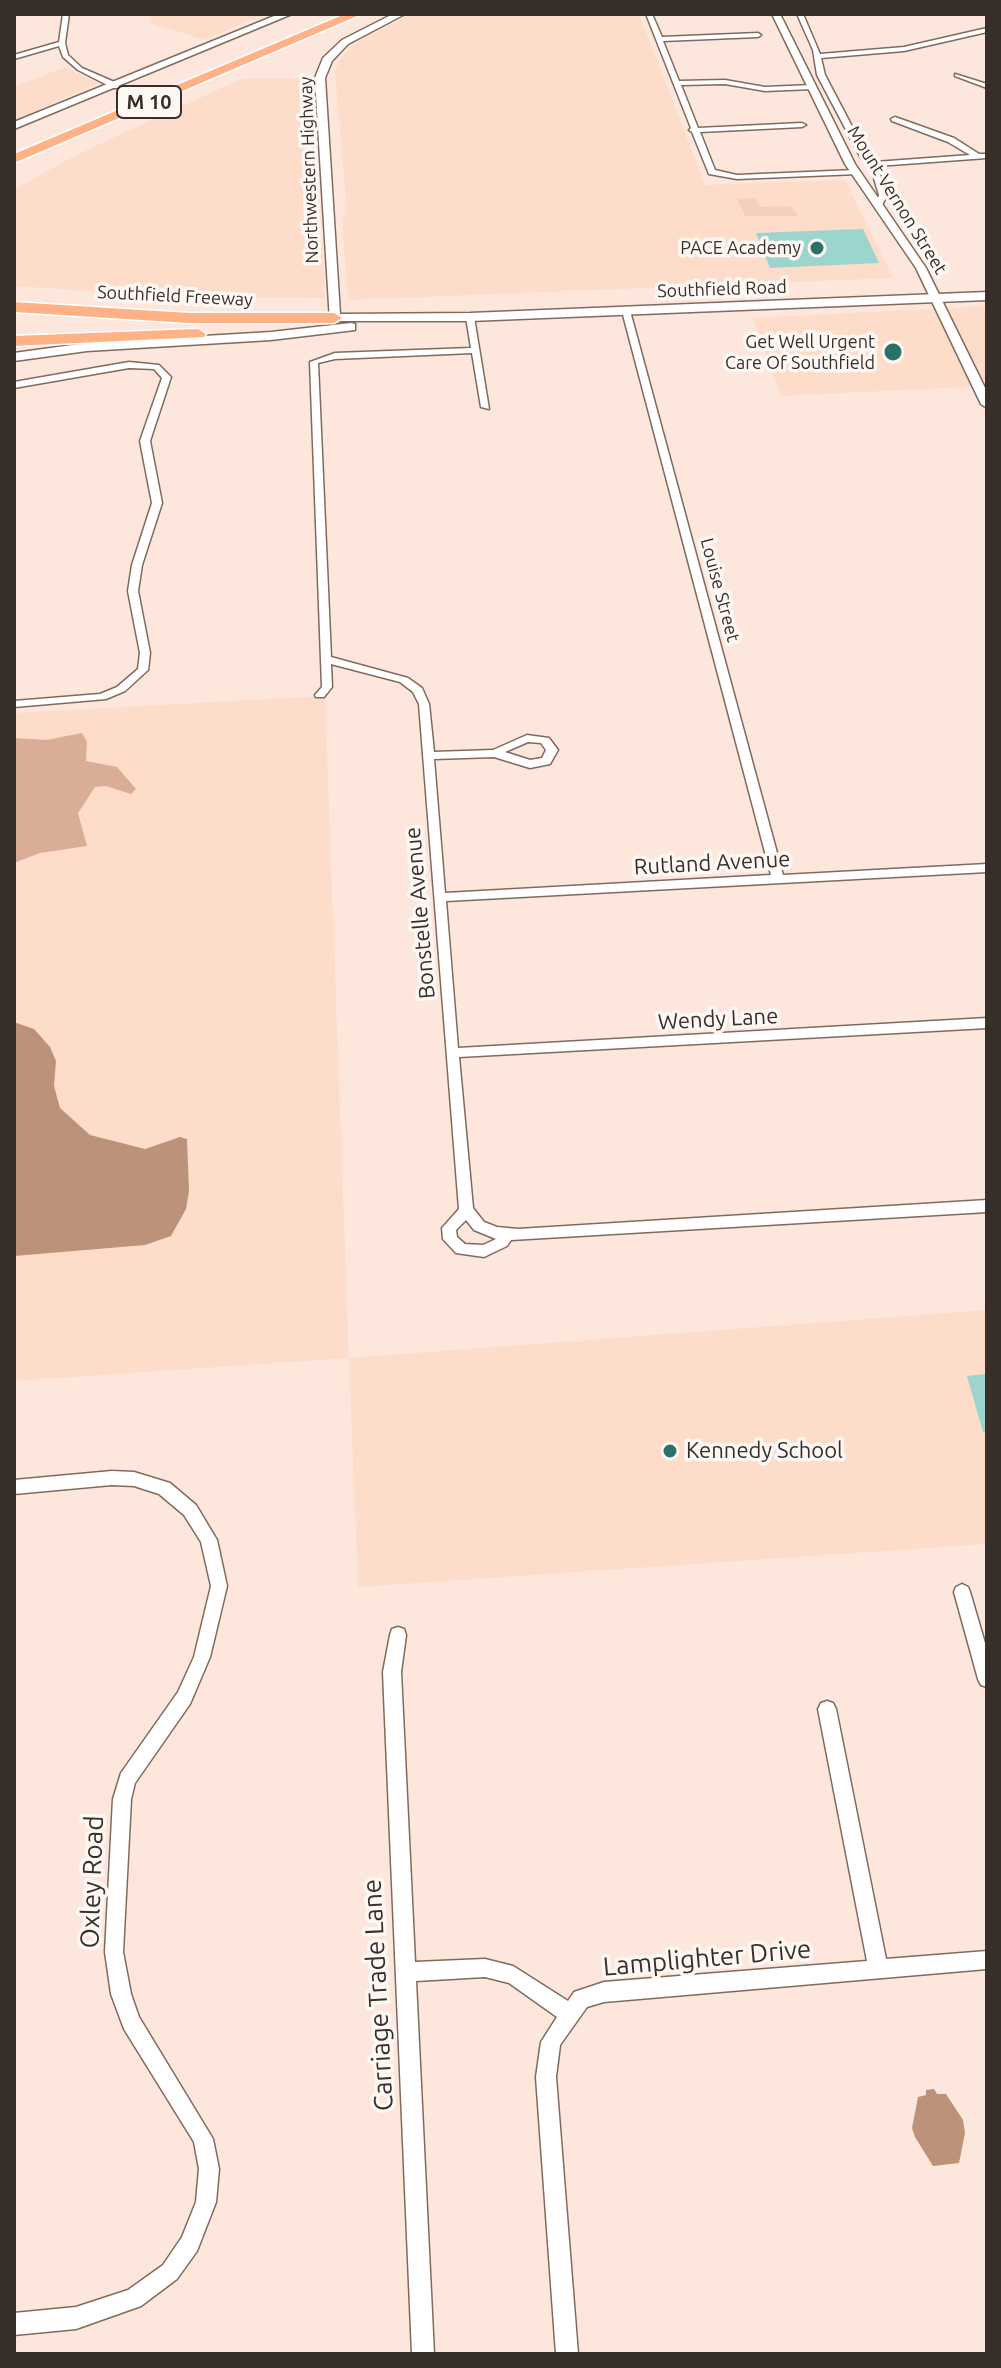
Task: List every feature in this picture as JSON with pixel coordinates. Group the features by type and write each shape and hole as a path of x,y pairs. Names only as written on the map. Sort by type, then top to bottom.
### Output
{"highway":[{"name":"M 10","path":"14,146 326,14"},
{"name":"M 10","path":"14,159 356,14"},
{"path":"14,169 62,143 284,45"},
{"name":"Southfield Freeway","path":"14,307 189,318 334,318"},
{"path":"14,341 314,330"}],"main road":[{"path":"14,126 287,14"},
{"name":"Northwestern Highway","path":"334,318 320,78 327,60 345,42 400,14"},
{"name":"Southfield Road","path":"14,357 87,347 271,336 464,318 987,296"},
{"name":"Southfield Road","path":"334,318 464,318"}],"street":[{"path":"66,14 62,43 65,56 80,69 116,86"},
{"path":"649,14 708,169 717,175 855,172"},
{"name":"Mount Vernon Street","path":"776,14 855,172 916,259 987,404"},
{"path":"800,14 814,47 821,75 865,158 873,164 883,195 878,205"},
{"path":"817,56 904,49 987,30"},
{"path":"659,39 758,35"},
{"path":"34,54 62,43"},
{"path":"792,47 814,47"},
{"path":"14,57 34,54 65,56"},
{"path":"957,75 987,86"},
{"path":"676,83 725,82 765,89 812,87"},
{"path":"895,119 951,140 983,157"},
{"path":"693,130 802,125"},
{"path":"873,164 983,157"},
{"name":"Louise Street","path":"626,311 778,879"},
{"path":"464,318 476,350 486,407"},
{"path":"320,695 327,687 312,367 322,357 476,350"},
{"path":"14,385 129,365 156,367 167,377 145,441 157,503 137,565 133,591 145,653 143,670 121,689 102,697 14,704"},
{"name":"Bonstelle Avenue","path":"326,659 397,678 418,690 424,704 466,1210"},
{"path":"428,756 495,753"},
{"name":"Rutland Avenue","path":"439,897 987,868"},
{"name":"Wendy Lane","path":"452,1053 987,1023"},
{"path":"506,1235 502,1242 484,1251 461,1249 450,1239 449,1228 466,1210 479,1226 506,1235 987,1206"},
{"name":"Oxley Road","path":"14,1487 112,1478 134,1479 164,1488 190,1510 209,1540 219,1586 202,1657 184,1698 127,1779 122,1799 114,1952 121,1994 131,2022 203,2139 209,2169 206,2202 190,2244 170,2272 134,2299 76,2318 14,2324"},
{"path":"962,1592 987,1679"},
{"name":"Carriage Trade Lane","path":"398,1635 392,1672 423,2354"},
{"path":"827,1709 878,1968"},
{"name":"Lamplighter Drive","path":"568,2013 581,1999 604,1992 987,1960"},
{"path":"404,1972 463,1968 499,1971 513,1975 568,2013 551,2042 546,2077 567,2354"}],"shaded area":[{"path":"151,14 265,14 204,40 150,23"},
{"path":"411,14 639,14 705,185 845,180 893,278 348,300 342,219 347,213 335,70 342,56 359,41"},
{"path":"65,67 98,83 14,120 14,87"},
{"path":"317,78 313,189 320,195 315,206 323,245 325,298 166,296 14,286 14,190 76,155 241,79"},
{"path":"756,198 760,207 791,206 798,216 745,216 737,199"},
{"path":"987,306 987,386 781,396 753,318"},
{"path":"325,696 349,1358 14,1381 14,713"},
{"path":"82,733 87,742 86,761 117,767 136,789 131,794 106,786 95,787 78,813 87,846 40,853 14,863 14,738 46,740"},
{"path":"14,1022 34,1029 50,1047 56,1061 54,1086 60,1108 90,1135 145,1149 180,1137 187,1139 189,1191 186,1209 171,1236 145,1245 14,1256"},
{"name":"Kennedy School","path":"987,1310 987,1544 358,1587 349,1358"},
{"path":"934,2089 937,2094 946,2094 963,2120 965,2133 959,2163 933,2166 915,2137 912,2128 918,2097 926,2095 926,2090"}],"building":[{"name":"PACE Academy","path":"863,229 879,263 770,268 756,233"},
{"path":"987,1374 987,1431 983,1432 967,1376"}],"place":[{"name":"PACE Academy","path":"817,248"},
{"name":"Get Well Urgent Care Of Southfield","path":"893,352"},
{"name":"Kennedy School","path":"670,1451"}]}
